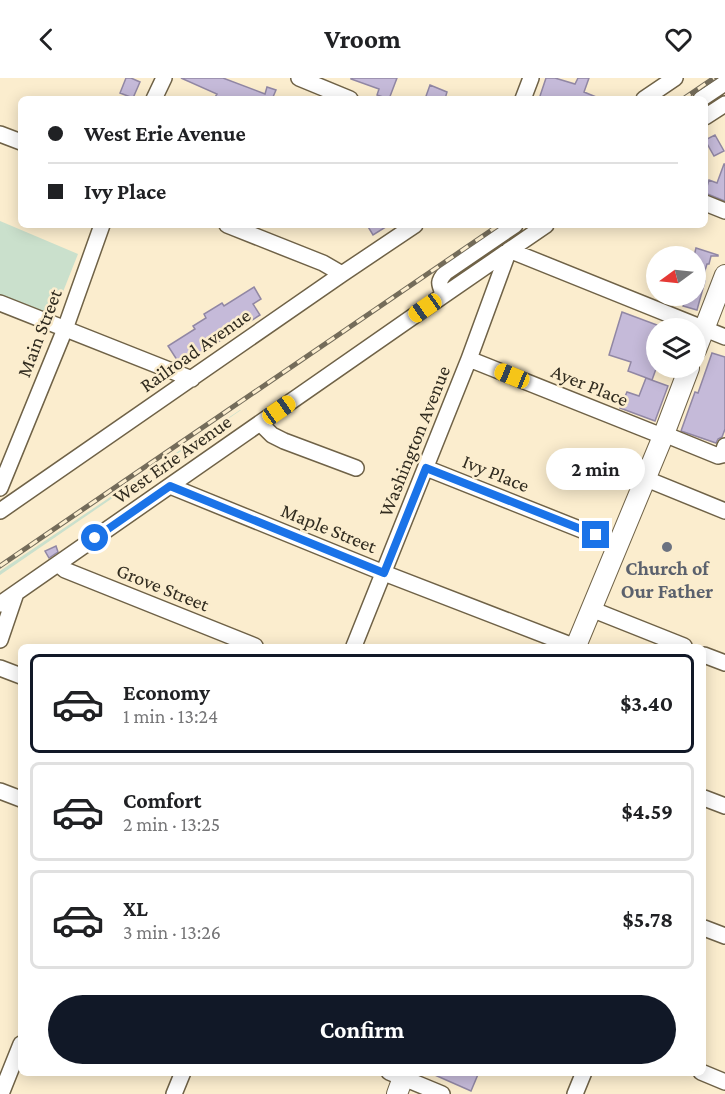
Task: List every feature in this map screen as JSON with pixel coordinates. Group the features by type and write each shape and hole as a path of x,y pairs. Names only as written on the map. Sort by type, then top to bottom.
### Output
{"main road":[{"path":"706,324 725,275"},
{"path":"575,644 685,378"}],"street":[{"path":"155,96 164,78"},
{"path":"299,78 343,96"},
{"path":"524,96 531,78"},
{"path":"648,96 675,78"},
{"path":"706,96 725,83"},
{"path":"708,115 725,104"},
{"path":"0,134 18,141"},
{"path":"708,204 725,211"},
{"name":"Main Street","path":"1,481 64,328 101,228"},
{"path":"235,228 323,263 342,274"},
{"name":"Railroad Avenue","path":"0,511 411,228"},
{"path":"444,295 439,285 446,272 511,228"},
{"name":"West Erie Avenue","path":"0,604 542,228"},
{"path":"509,250 677,318"},
{"name":"Washington Avenue","path":"355,644 469,359 509,250"},
{"path":"0,303 192,379"},
{"path":"706,330 725,337"},
{"name":"Ayer Place","path":"469,359 718,456 722,454 725,446"},
{"path":"260,423 272,435 284,441 356,468"},
{"name":"Ivy Place","path":"426,468 617,544"},
{"path":"645,478 725,511"},
{"path":"1,481 31,489"},
{"name":"Maple Street","path":"170,486 384,573 569,644"},
{"name":"Grove Street","path":"58,564 65,570 250,644"},
{"path":"0,640 16,593"},
{"path":"591,609 679,644"},
{"path":"706,656 725,663"},
{"path":"0,668 18,675"},
{"path":"0,791 18,799"},
{"path":"706,799 725,806"},
{"path":"706,929 725,936"},
{"path":"1,1094 18,1052"},
{"path":"706,1074 725,1082"},
{"path":"174,1094 181,1076"},
{"path":"575,1094 582,1076"},
{"path":"398,1079 442,1094"}],"green space":[{"path":"0,221 78,254 53,317 0,296"},
{"path":"241,410 0,575 0,571"}],"building":[{"path":"126,78 140,82 134,96 120,93"},
{"path":"181,78 223,78 265,94 267,87 276,90 273,96 216,96 217,94"},
{"path":"397,78 390,96 377,95 379,89 351,79"},
{"path":"546,78 555,78 575,84 578,78 589,78 584,92 594,96 540,96"},
{"path":"430,85 447,92 446,96 426,96"},
{"path":"715,135 724,151 714,156 708,145 708,138"},
{"path":"725,164 725,201 708,194 709,180 717,183"},
{"path":"369,228 384,228 373,235"},
{"path":"706,251 718,255 711,256 706,267"},
{"path":"254,287 261,299 253,304 260,315 182,365 179,363 168,346 195,329 193,326 206,318 204,314 222,303 224,306"},
{"path":"683,306 698,306 697,310"},
{"path":"622,312 646,321 646,378 628,371 631,362 609,355"},
{"path":"712,353 725,357 725,429 722,437 716,443 681,431 695,392 698,393 703,378 706,378 706,370"},
{"path":"646,378 668,386 655,421 620,408 627,392 639,396"},
{"path":"56,546 58,552 49,558 45,551"},
{"path":"437,1076 477,1076 471,1091"}],"railway":[{"path":"687,96 714,78"},
{"path":"0,566 495,228"}],"place":[{"name":"Church of Our Father","path":"667,547"}],"route":[{"path":"95,538 170,486 384,573 426,468 596,535"}]}
